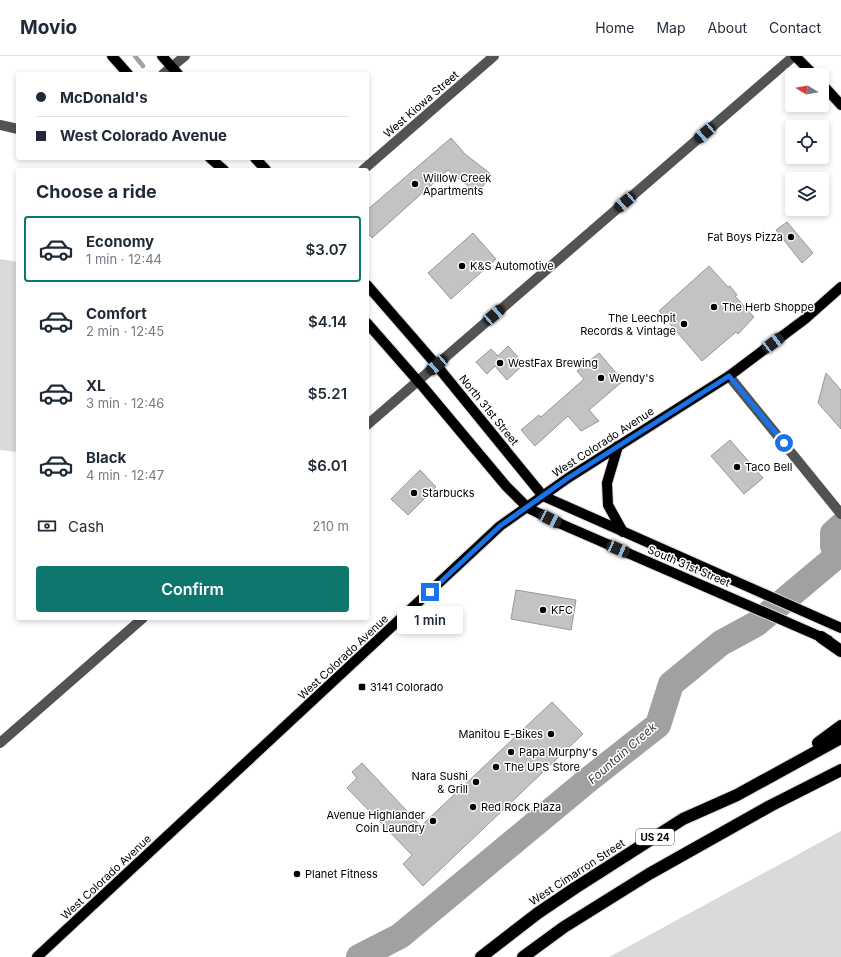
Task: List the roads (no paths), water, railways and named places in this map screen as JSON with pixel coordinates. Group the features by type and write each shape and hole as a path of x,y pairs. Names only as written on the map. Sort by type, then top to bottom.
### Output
{"highway":[{"path":"821,637 841,651"},
{"path":"737,795 821,741 841,726"},
{"name":"West Cimarron Street","path":"481,957 550,905 682,819 737,795 841,738"},
{"name":"US 24","path":"523,957 570,923 649,874 770,806 841,770"}],"main road":[{"path":"112,56 126,72"},
{"path":"162,56 175,71"},
{"path":"795,56 805,68"},
{"path":"801,56 810,68"},
{"path":"829,92 841,105"},
{"path":"212,160 222,168"},
{"path":"257,160 264,168"},
{"name":"North 31st Street","path":"369,287 437,365 543,496"},
{"name":"West Colorado Avenue","path":"37,957 500,526 528,508 568,478 729,376 804,319 841,287"},
{"path":"369,325 418,381"},
{"name":"South 31st Street","path":"418,381 506,486 528,508 561,524 841,646"},
{"path":"618,446 607,483 608,505 623,532"},
{"name":"South 31st Street","path":"543,496 841,628"}],"street":[{"path":"175,71 185,56"},
{"name":"West Kiowa Street","path":"365,168 494,56"},
{"path":"369,423 795,56"},
{"path":"0,125 16,129"},
{"path":"729,376 841,514"},
{"path":"0,743 141,620"}],"waterway":[{"path":"135,56 143,66"},
{"name":"Fountain Creek","path":"359,957 400,936 588,780 658,725 671,684 721,643 756,624 837,556 833,546 833,533 841,526"}],"place":[{"name":"Willow Creek Apartments","path":"415,184"},
{"name":"Fat Boys Pizza","path":"791,237"},
{"name":"K&S Automotive","path":"462,266"},
{"name":"The Herb Shoppe","path":"714,307"},
{"name":"The Leechpit Records & Vintage","path":"684,324"},
{"name":"WestFax Brewing","path":"500,363"},
{"name":"Wendy's","path":"601,378"},
{"name":"Taco Bell","path":"737,467"},
{"name":"Starbucks","path":"414,493"},
{"name":"KFC","path":"543,610"},
{"name":"3141 Colorado","path":"362,687"},
{"name":"Manitou E-Bikes","path":"551,734"},
{"name":"Papa Murphy's","path":"511,752"},
{"name":"The UPS Store","path":"496,767"},
{"name":"Nara Sushi & Grill","path":"476,782"},
{"name":"Red Rock Plaza","path":"473,807"},
{"name":"Avenue Highlander Coin Laundry","path":"433,821"},
{"name":"Planet Fitness","path":"297,874"}]}
